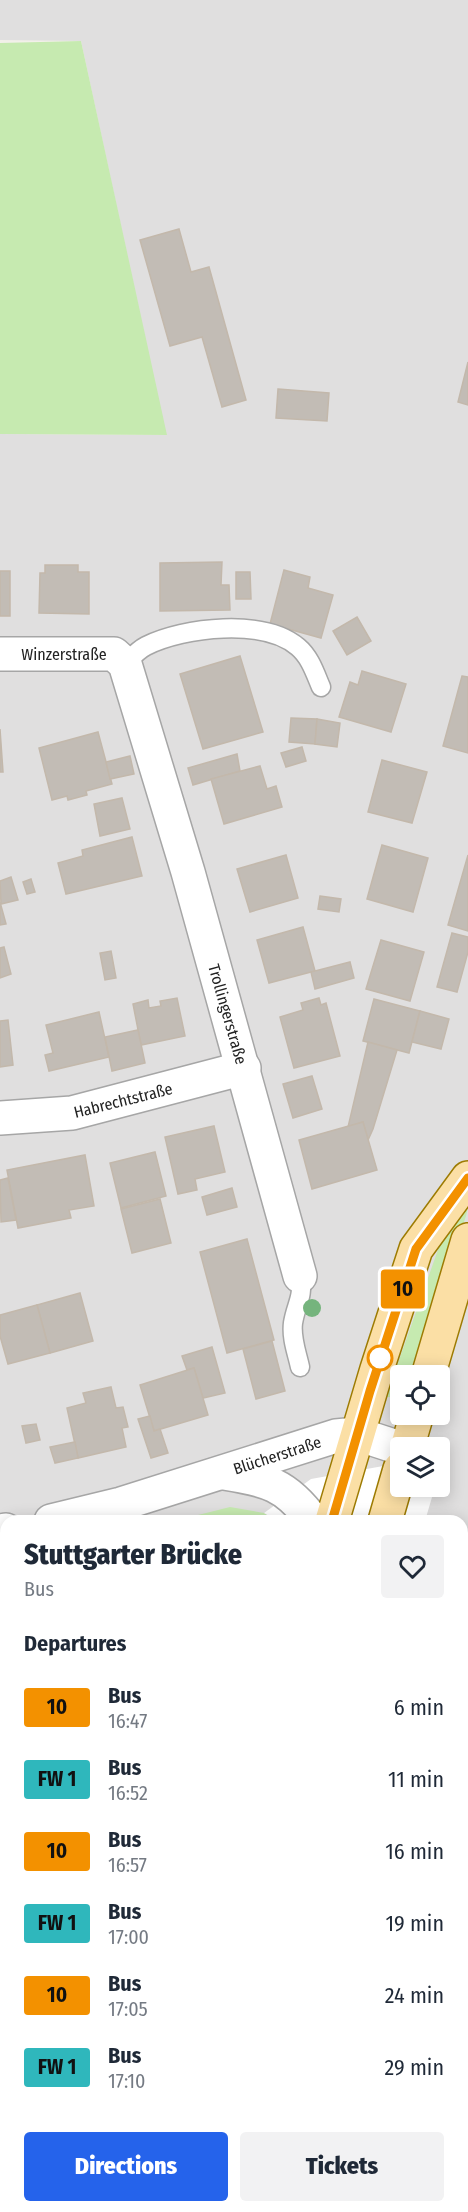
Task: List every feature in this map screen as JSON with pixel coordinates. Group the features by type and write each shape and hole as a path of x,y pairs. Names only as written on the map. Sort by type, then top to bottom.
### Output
{"main road":[{"path":"334,1515 416,1249 468,1178"},
{"path":"431,1365 468,1240"},
{"path":"387,1515 392,1497"}],"street":[{"name":"Winzerstraße","path":"0,654 114,654 125,663"},
{"name":"Trollingerstraße","path":"125,663 244,1068 300,1276"},
{"name":"Habrechtstraße","path":"0,1118 72,1113 244,1068"},
{"name":"Blücherstraße","path":"76,1515 121,1504 336,1436 357,1434 390,1445"},
{"name":"Blücherstraße","path":"222,1473 261,1479 278,1486 304,1510"}],"lane":[{"path":"125,663 143,647 156,641 188,633 219,629 247,629 275,634 298,647 313,665 321,687"},
{"name":"Trollingerstraße","path":"300,1276 303,1288 293,1324 300,1367"}],"shaded area":[{"path":"0,0 468,0 468,1515 0,1515 0,434 166,435 81,41 0,40"}],"green space":[{"path":"81,41 167,435 0,434 0,43"},
{"path":"462,1207 468,1207 416,1365 397,1365 446,1227"},
{"path":"390,1386 390,1397 386,1397"},
{"path":"230,1507 267,1515 198,1515"}],"pier":[{"path":"390,1465 390,1497 432,1497 427,1515 268,1515 264,1513 311,1479"}],"building":[{"path":"179,229 191,272 209,267 246,400 222,407 202,337 170,346 140,240"},
{"path":"468,362 468,405 458,402"},
{"path":"278,389 329,393 327,421 276,418"},
{"path":"222,562 221,585 229,585 230,610 160,611 160,563"},
{"path":"45,565 78,565 78,572 89,572 89,614 39,613 40,573 45,573"},
{"path":"284,570 310,577 308,588 333,595 321,638 270,624"},
{"path":"0,571 10,571 10,616 0,616"},
{"path":"236,572 250,572 251,599 236,599"},
{"path":"357,617 371,641 347,655 333,631"},
{"path":"240,656 263,732 203,749 180,674"},
{"path":"362,671 406,684 391,732 339,717 350,682 358,685"},
{"path":"462,676 468,677 468,753 443,746"},
{"path":"291,718 317,719 315,744 289,742"},
{"path":"317,719 340,723 337,747 315,744"},
{"path":"0,729 3,772 0,772"},
{"path":"98,732 112,784 86,791 87,795 68,800 67,796 52,800 39,748"},
{"path":"302,747 306,761 286,767 281,753"},
{"path":"237,754 240,771 193,785 188,768"},
{"path":"130,756 134,774 110,779 106,762"},
{"path":"382,760 427,772 412,823 368,812"},
{"path":"260,766 267,789 276,786 282,807 224,824 211,779"},
{"path":"122,798 130,829 100,836 94,804"},
{"path":"132,837 142,876 66,894 58,863 83,856 82,850"},
{"path":"382,845 428,858 413,912 367,899"},
{"path":"286,855 298,898 250,912 237,869"},
{"path":"468,855 468,931 448,925"},
{"path":"11,877 18,900 1,904 0,881"},
{"path":"31,879 35,892 27,894 23,882"},
{"path":"320,896 341,899 339,912 318,909"},
{"path":"0,902 6,924 0,925"},
{"path":"303,927 315,971 269,983 257,940"},
{"path":"452,933 468,937 468,952 457,992 437,987"},
{"path":"381,940 424,952 410,1001 366,989"},
{"path":"4,947 11,974 0,978 0,948"},
{"path":"111,951 116,978 105,980 100,953"},
{"path":"350,962 354,978 315,989 311,972"},
{"path":"177,998 185,1036 141,1045 133,1004 148,1000 149,1008 161,1006 160,1001"},
{"path":"319,998 321,1005 326,1003 340,1056 294,1068 280,1017 303,1010 301,1003"},
{"path":"374,999 420,1011 409,1053 363,1041"},
{"path":"420,1011 449,1019 441,1049 412,1042"},
{"path":"99,1012 109,1057 49,1071 45,1055 53,1053 46,1025"},
{"path":"8,1020 13,1065 0,1067 0,1021"},
{"path":"138,1030 145,1063 112,1071 105,1037"},
{"path":"368,1042 397,1050 368,1140 363,1122 348,1127"},
{"path":"312,1076 322,1109 293,1118 283,1084"},
{"path":"363,1122 377,1170 312,1189 299,1140"},
{"path":"214,1126 225,1172 195,1179 197,1190 178,1194 165,1137"},
{"path":"155,1152 166,1196 121,1208 110,1163"},
{"path":"85,1155 94,1206 69,1210 71,1218 18,1228 7,1170"},
{"path":"8,1178 16,1220 1,1222 0,1180"},
{"path":"232,1188 237,1207 207,1215 202,1197"},
{"path":"160,1199 171,1243 132,1253 121,1209"},
{"path":"247,1239 274,1340 227,1353 200,1252"},
{"path":"80,1293 93,1341 50,1353 37,1305"},
{"path":"37,1305 50,1353 8,1364 0,1336 0,1315"},
{"path":"272,1341 285,1391 256,1399 243,1349"},
{"path":"212,1347 225,1393 203,1398 194,1368 187,1370 182,1356"},
{"path":"194,1368 208,1415 154,1431 140,1385"},
{"path":"111,1387 116,1408 123,1407 128,1427 122,1428 126,1447 78,1458 67,1408 86,1403 83,1393"},
{"path":"150,1416 154,1431 160,1429 168,1453 151,1458 138,1419"},
{"path":"36,1424 40,1440 26,1443 22,1426"},
{"path":"75,1442 78,1458 55,1463 50,1447"}],"bus line":[{"name":"10","path":"334,1515 370,1391 416,1249 468,1178"}]}
